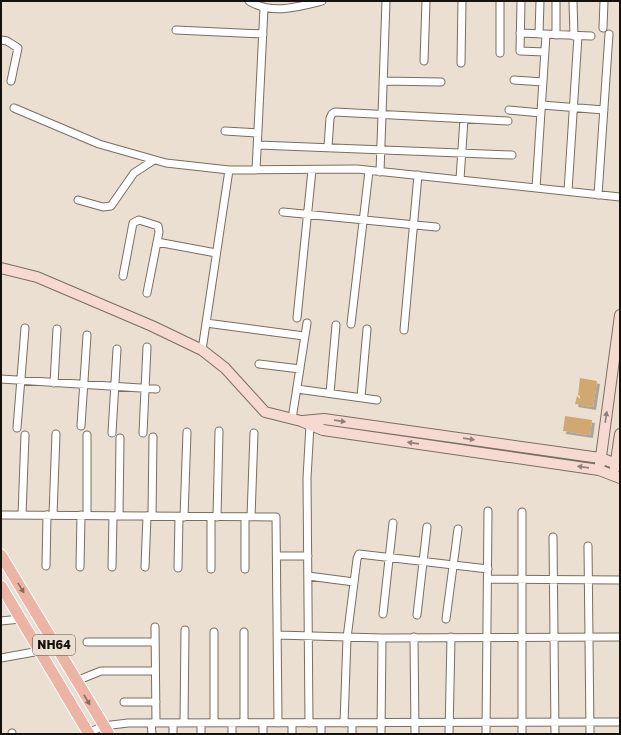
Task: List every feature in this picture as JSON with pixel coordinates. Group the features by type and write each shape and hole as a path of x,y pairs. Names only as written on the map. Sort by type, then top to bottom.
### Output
{"main road":[{"name":"NH64","path":"1,555 106,730"},
{"name":"NH64","path":"1,586 89,734"}],"street":[{"path":"249,1 264,8 295,7 322,1"},
{"path":"380,172 386,1"},
{"path":"424,61 426,1"},
{"path":"461,63 462,1"},
{"path":"500,1 500,53"},
{"path":"521,1 520,51 545,52"},
{"path":"536,188 545,52 540,1"},
{"path":"556,1 556,35"},
{"path":"568,191 576,36 574,1"},
{"path":"603,28 604,1"},
{"path":"256,170 264,8"},
{"path":"176,30 263,34"},
{"path":"520,33 591,36"},
{"path":"598,195 609,34"},
{"path":"1,40 8,41 18,48 11,81"},
{"path":"514,80 543,82"},
{"path":"383,81 441,82"},
{"path":"542,105 604,110"},
{"path":"14,108 99,144 166,163 229,170 369,171 460,179 620,197"},
{"path":"509,110 541,113"},
{"path":"328,147 332,114 508,121"},
{"path":"460,179 464,119"},
{"path":"225,131 258,133"},
{"path":"258,145 512,155"},
{"path":"78,200 104,207 111,206 134,173 154,160"},
{"path":"203,345 229,170"},
{"path":"297,318 312,170"},
{"path":"351,324 369,171"},
{"path":"404,330 418,175"},
{"path":"283,212 436,227"},
{"path":"123,276 135,221 139,220 158,226 157,242 147,293"},
{"path":"157,242 216,253"},
{"path":"1,268 37,277 152,326 203,345 260,408 269,414 297,421 323,430 599,470 617,476 620,434"},
{"path":"599,470 620,316"},
{"path":"307,323 297,389 297,421 307,464 309,724"},
{"path":"206,325 304,336"},
{"path":"330,393 336,325"},
{"path":"18,428 25,328"},
{"path":"54,383 57,329"},
{"path":"361,397 367,329"},
{"path":"81,426 87,335"},
{"path":"143,433 147,347"},
{"path":"112,433 117,349"},
{"path":"259,364 300,369"},
{"path":"1,379 156,389"},
{"path":"297,389 377,400"},
{"path":"297,421 324,419 600,458 618,464"},
{"path":"178,568 187,432"},
{"path":"211,569 219,432"},
{"path":"245,568 254,433"},
{"path":"46,566 56,434"},
{"path":"80,567 84,515 87,435"},
{"path":"22,516 25,436"},
{"path":"145,567 150,516 153,437"},
{"path":"112,567 120,438"},
{"path":"486,734 488,511"},
{"path":"522,512 522,734"},
{"path":"1,516 274,516 277,518 278,723"},
{"path":"383,614 393,523"},
{"path":"417,615 427,527"},
{"path":"446,619 458,529"},
{"path":"553,537 555,734"},
{"path":"588,546 590,734"},
{"path":"344,723 347,638 359,554 488,569"},
{"path":"277,556 308,556"},
{"path":"308,576 354,582"},
{"path":"488,579 620,580"},
{"path":"1,622 20,618"},
{"path":"152,734 156,702 155,627"},
{"path":"184,723 185,630"},
{"path":"214,632 214,723"},
{"path":"244,632 244,723"},
{"path":"277,636 347,638 620,636"},
{"path":"414,637 415,734"},
{"path":"449,734 451,637"},
{"path":"381,734 382,638"},
{"path":"88,642 155,642"},
{"path":"1,658 40,651"},
{"path":"76,681 101,671 156,672"},
{"path":"124,702 156,702"},
{"path":"89,734 153,723 321,724 415,722 620,722"},
{"path":"173,723 173,734"},
{"path":"201,723 202,734"},
{"path":"232,723 232,734"},
{"path":"263,723 263,734"},
{"path":"352,723 352,734"},
{"path":"292,724 292,734"},
{"path":"321,724 321,734"}],"building":[{"path":"580,378 597,381 593,407 575,404 577,396 580,399 580,396 578,395"},
{"path":"565,416 592,420 590,435 563,431"}]}
